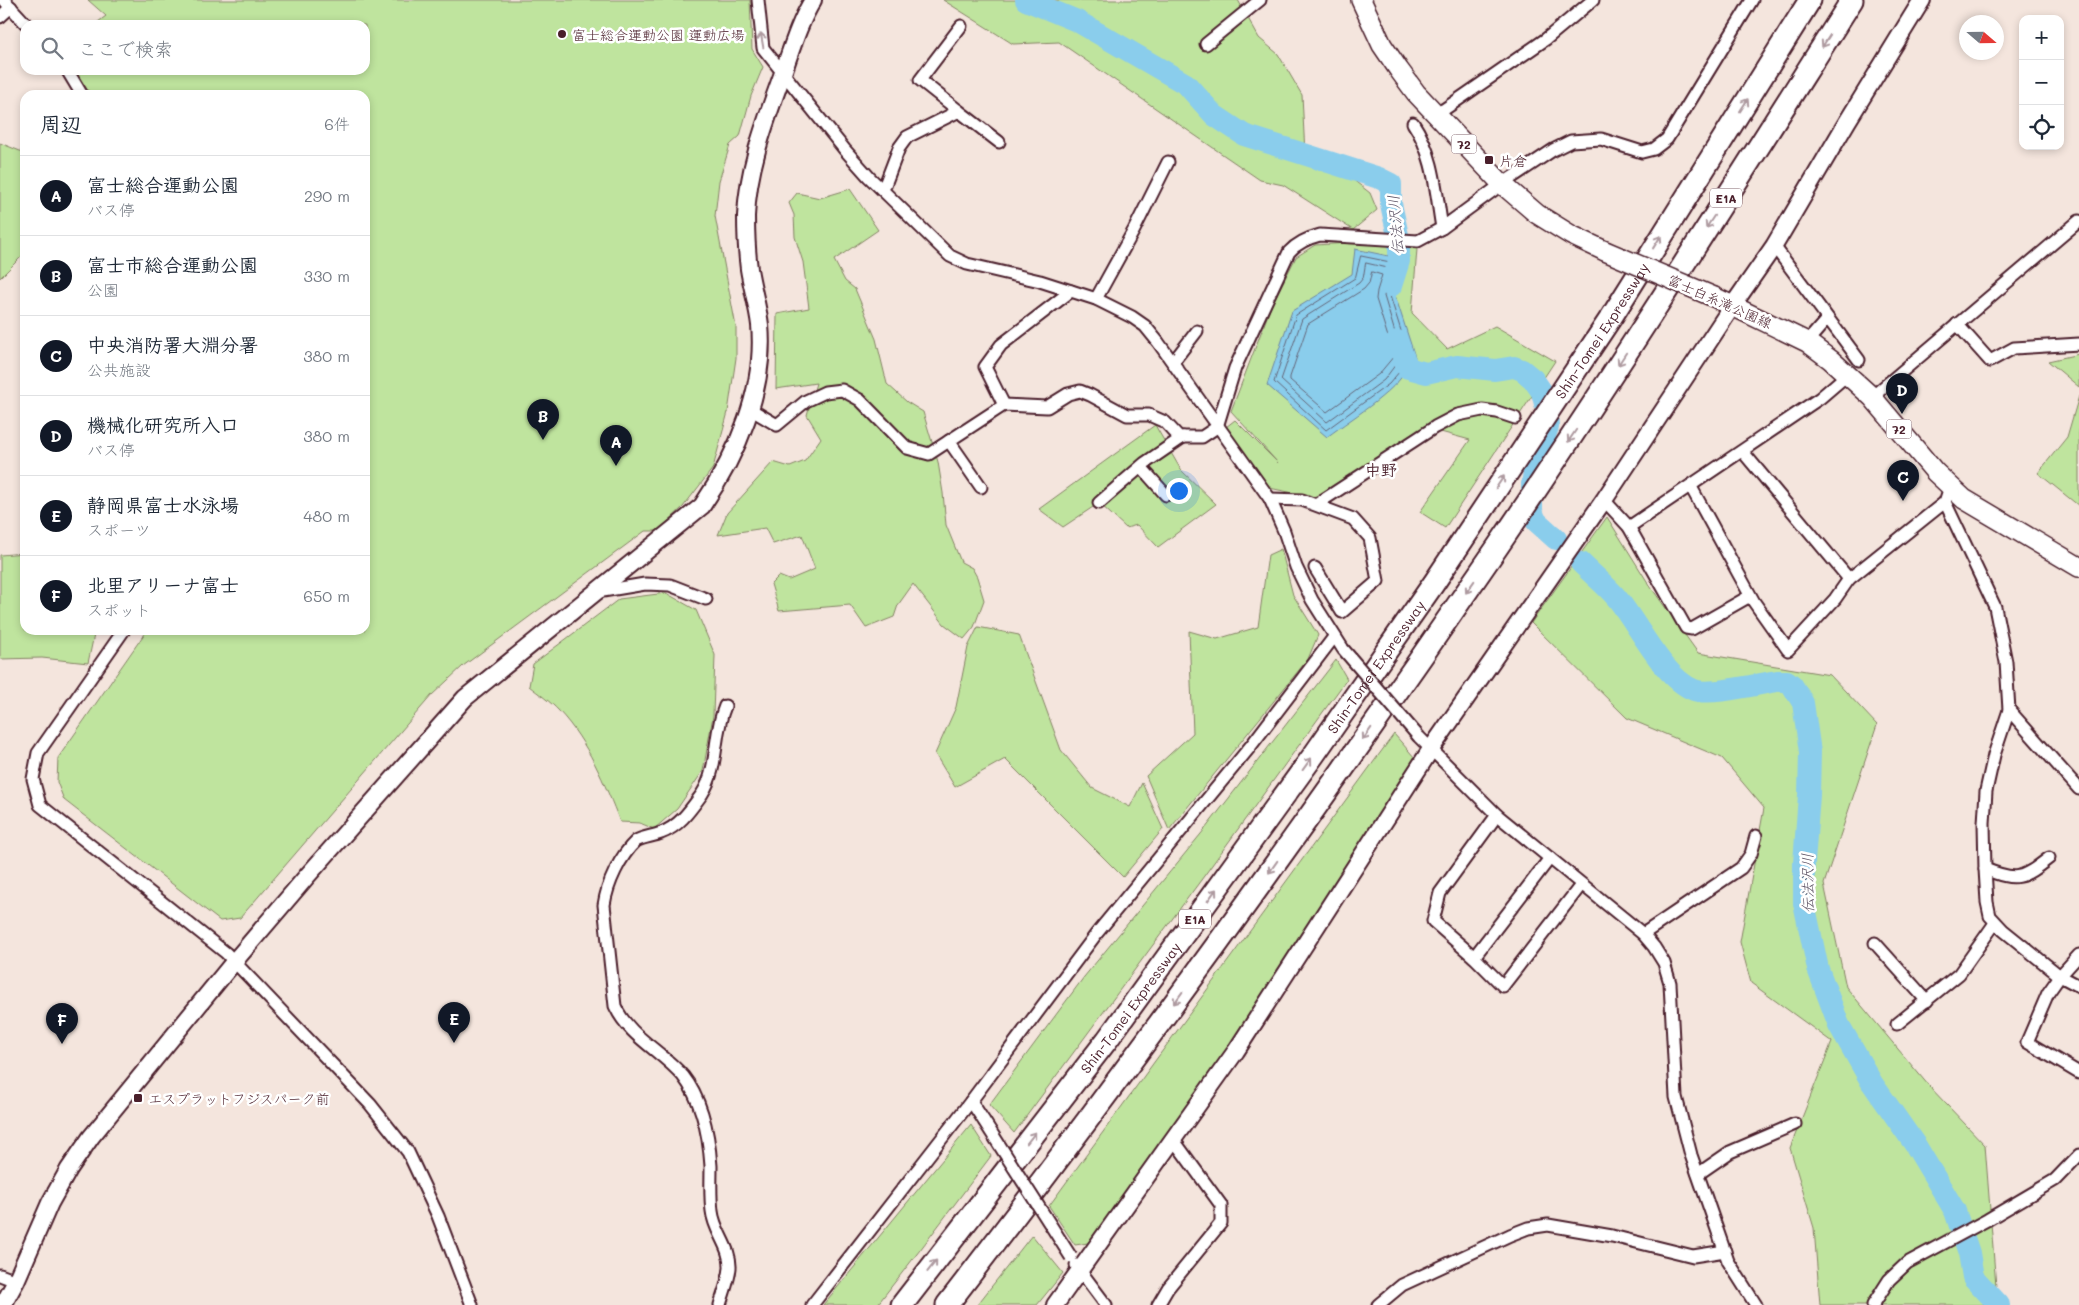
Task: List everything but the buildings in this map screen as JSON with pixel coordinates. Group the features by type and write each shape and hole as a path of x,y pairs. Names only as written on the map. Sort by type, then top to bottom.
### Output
{"highway":[{"name":"Shin-Tomei Expressway","path":"902,1305 1107,1040 1313,756 1473,523 1617,307 1810,0"},
{"name":"E1A","path":"947,1305 1127,1068 1253,896 1498,547 1599,395 1852,0"}],"main road":[{"name":"富士白糸滝公園線","path":"1361,0 1382,45 1399,70 1436,114 1502,184 1537,214 1571,235 1733,305 1853,367 1872,397 1934,472 1947,494 1964,499 2079,567"}],"street":[{"path":"758,0 763,48 845,150 950,256 968,264 1040,281 1096,299 1132,317 1145,326 1173,362 1217,427 1270,499 1284,531 1296,567 1312,600 1343,649 1419,737 1497,815 1643,934 1654,947 1664,962 1670,983 1676,1097 1698,1174 1728,1261 1756,1305"},
{"path":"3,1305 16,1281 50,1203 73,1163 91,1137 233,962 465,698 702,506 721,478 750,409 760,353 760,325 749,270 746,217 751,173 783,73 813,0"},
{"path":"1206,44 1260,0"},
{"path":"1436,114 1546,39 1593,0"},
{"path":"750,409 777,425 806,401 825,392 842,390 860,400 907,448 929,454 1004,405 1046,407 1068,394 1080,392 1090,395 1127,415 1148,415 1165,422 1178,437 1202,437 1217,427 1234,368 1288,252 1305,239 1320,235 1418,241 1442,228 1502,184 1553,150 1571,141 1588,138 1601,139 1642,152 1654,149 1667,139 1752,0"},
{"path":"1055,1305 1236,1051 1431,749 1604,500 1774,246 1922,0"},
{"path":"0,17 7,4 22,20"},
{"path":"961,26 920,80 999,142"},
{"path":"71,75 79,90"},
{"path":"883,190 899,148 907,137 959,111"},
{"path":"1413,122 1420,133 1433,167 1442,228"},
{"path":"1096,299 1134,230 1168,162"},
{"path":"1872,397 2079,221"},
{"path":"1629,527 1743,452 1820,398 1853,367 1827,319 1774,246"},
{"path":"1004,405 985,367 1001,345 1071,291"},
{"path":"1807,342 1827,319"},
{"path":"1957,324 1990,361 2014,348 2079,344"},
{"path":"1173,362 1197,331"},
{"path":"1317,504 1435,427 1458,415 1482,410 1497,412 1515,418"},
{"path":"1099,503 1141,467 1184,437"},
{"path":"949,441 981,487"},
{"path":"1743,452 1848,579"},
{"path":"1141,467 1166,495"},
{"path":"1691,487 1750,596 1788,650 1834,599 1848,579 1947,494 1995,606 2006,662 2009,710 1994,754 1986,791 1984,823 1985,869 1987,902 1990,916 1995,923 2060,976 2079,986"},
{"path":"1270,499 1292,499 1317,504 1354,519 1370,538 1378,581 1342,612 1315,568"},
{"path":"1604,500 1629,527 1686,628 1692,629 1750,596"},
{"path":"596,592 646,584 670,584 706,599"},
{"path":"121,635 38,753 33,779 40,805 226,953 370,1104 408,1152 438,1216 472,1305"},
{"path":"812,1305 972,1102 1097,933 1250,746 1334,637"},
{"path":"720,1305 730,1270 728,1252 717,1231 712,1212 709,1141 699,1104 684,1077 638,1036 620,1017 615,1006 604,905 606,889 620,863 637,840 665,832 684,819 703,792 714,766 717,732 725,706"},
{"path":"2009,710 2079,789"},
{"path":"1497,815 1440,893 1433,921 1474,957 1503,986 1581,885"},
{"path":"1643,934 1741,868 1751,854 1756,836"},
{"path":"1474,957 1550,858"},
{"path":"1985,869 2003,876 2015,878 2029,874 2049,858"},
{"path":"1897,1024 1959,974 1995,923"},
{"path":"1875,943 1927,1001"},
{"path":"2079,955 2048,993 2027,1042 2079,1073"},
{"path":"972,1102 1080,1272 1106,1305"},
{"path":"1698,1174 1730,1152 1795,1124"},
{"path":"1158,1305 1168,1288 1220,1223 1221,1205 1173,1139"},
{"path":"1873,1305 1889,1280 1907,1263 2055,1180 2079,1155"},
{"path":"1378,1305 1402,1285 1510,1234 1528,1228 1548,1225 1612,1236 1693,1256 1725,1251"},
{"path":"0,1275 16,1281"}],"green space":[{"path":"88,0 750,0 752,49 763,67 751,96 740,136 730,145 719,181 715,216 736,327 736,358 728,412 713,468 683,507 658,531 645,531 463,666 432,695 240,918 220,921 64,800 57,782 58,758 144,635 370,635 370,90 88,90 77,75 370,75 370,20 101,20 106,16"},
{"path":"943,0 1238,0 1259,38 1278,54 1302,95 1305,154 1329,161 1370,193 1377,210 1353,230 1283,185 1260,180 1059,42 1013,44"},
{"path":"0,143 20,151 20,258 0,278"},
{"path":"850,189 878,230 834,260 845,281 855,289 876,339 887,384 907,402 923,412 938,462 946,525 961,562 972,568 977,577 984,600 974,627 964,639 944,624 913,584 898,605 894,617 866,628 850,605 779,611 771,584 779,576 789,580 815,569 802,535 773,544 765,528 718,535 727,513 773,462 790,467 805,461 821,438 807,415 816,383 776,389 777,314 809,308 803,262 795,237 794,215 789,203 797,193 820,198"},
{"path":"1366,242 1417,249 1412,313 1447,349 1495,326 1555,361 1445,528 1420,512 1470,440 1437,431 1314,497 1269,488 1226,427 1235,420 1278,463 1231,411 1272,304 1296,257 1315,245"},
{"path":"2079,354 2079,387 2048,361"},
{"path":"2079,396 2079,506 2038,473 2067,437"},
{"path":"1155,425 1181,470 1216,504 1158,547 1137,525 1126,528 1099,503 1063,527 1039,509"},
{"path":"1607,517 1650,586 1698,653 1830,675 1877,725 1824,884 1846,987 1929,1086 1985,1145 1996,1287 1983,1305 1820,1305 1814,1228 1790,1148 1832,1042 1751,983 1740,942 1764,808 1722,758 1627,718 1531,623"},
{"path":"1281,549 1293,595 1318,635 1308,659 1169,830 1146,776 1193,733 1189,631 1217,639 1258,627 1268,555"},
{"path":"20,553 20,635 94,635 88,663 42,658 0,659 0,555"},
{"path":"666,593 696,610 715,655 713,716 703,771 677,809 654,829 640,823 620,822 602,778 579,736 549,701 529,686 533,664 619,599"},
{"path":"978,627 1019,635 1061,750 1092,788 1130,807 1142,783 1163,829 1123,877 1005,759 955,787 935,754 956,707 968,647"},
{"path":"1336,660 1347,679 1014,1133 989,1105 1084,977 1205,829"},
{"path":"1394,734 1415,758 1341,881 1259,1009 1088,1243 1075,1245 1049,1206"},
{"path":"971,1125 991,1156 877,1305 823,1305"},
{"path":"1032,1235 1063,1273 1037,1305 977,1305"}],"water":[{"path":"1355,249 1408,260 1395,295 1415,357 1408,370 1388,392 1327,437 1267,385 1292,311 1352,274"}],"waterway":[{"name":"伝法沢川","path":"1026,0 1077,21 1186,84 1214,115 1244,135 1379,178 1391,184 1391,204 1399,240 1399,261 1391,286"},
{"name":"伝法沢川","path":"1397,341 1408,368 1426,373 1457,366 1495,370 1514,367 1522,370 1533,379 1542,392 1547,412 1548,427 1537,456 1532,484 1532,511 1536,521 1556,539"},
{"name":"伝法沢川","path":"1581,563 1616,597 1661,662 1683,684 1694,690 1711,692 1787,681 1792,685 1803,703 1810,752 1804,863 1804,903 1818,969 1839,1025 1872,1083 1916,1146 1955,1211 1969,1253 1973,1277 1999,1305"}],"place":[{"name":"富士総合運動公園 運動広場","path":"562,34"},
{"name":"片倉","path":"1489,160"},
{"name":"機械化研究所入口","path":"1902,414"},
{"name":"富士市総合運動公園","path":"543,440"},
{"name":"富士総合運動公園","path":"616,466"},
{"name":"中央消防署大淵分署","path":"1903,501"},
{"name":"静岡県富士水泳場","path":"454,1043"},
{"name":"北里アリーナ富士","path":"62,1044"},
{"name":"エスプラットフジスパーク前","path":"138,1098"}],"district":[{"name":"中野","path":"1381,469"}]}
